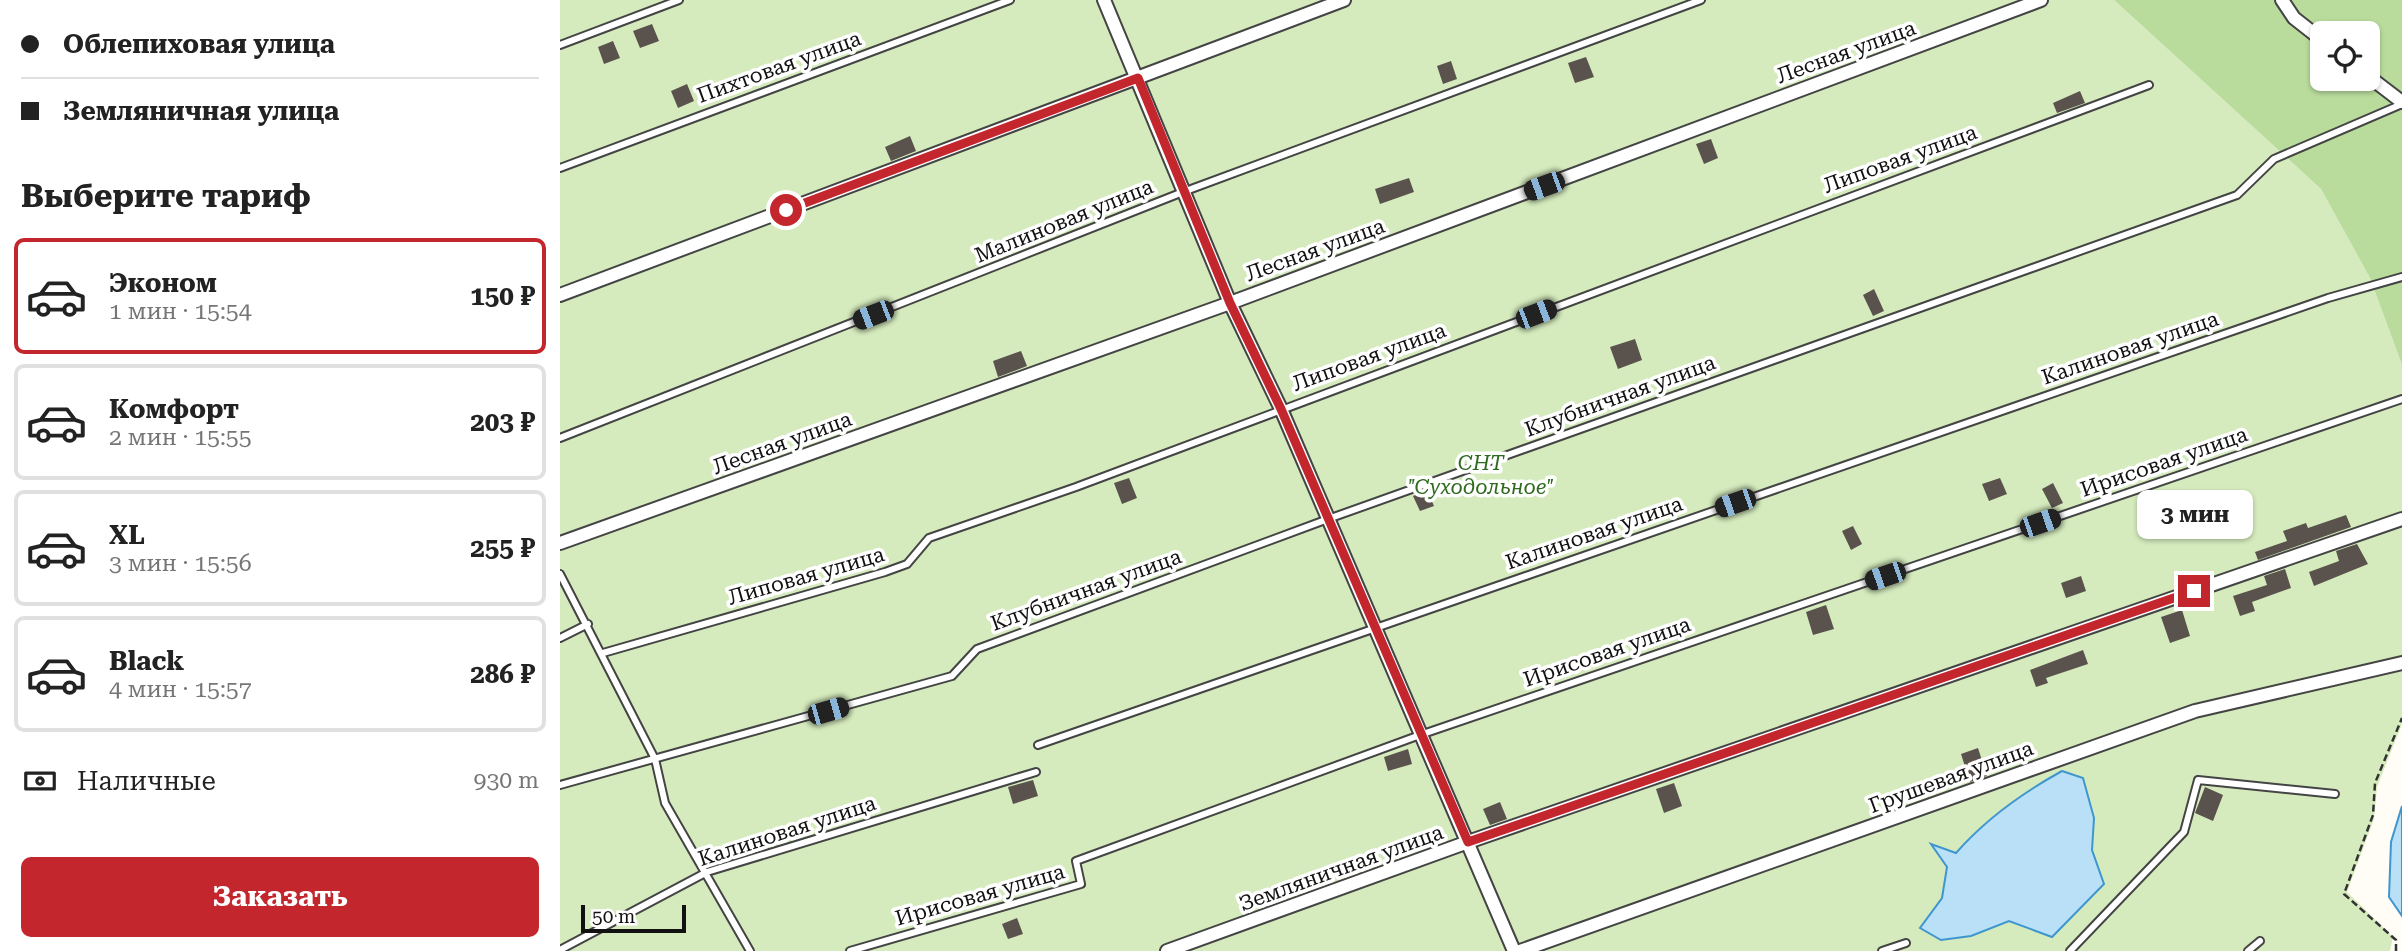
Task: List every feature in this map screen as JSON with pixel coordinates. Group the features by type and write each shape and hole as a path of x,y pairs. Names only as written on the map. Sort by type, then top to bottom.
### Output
{"street":[{"path":"1104,0 1230,303 1281,409 1514,951"},
{"path":"560,295 1344,0"},
{"name":"Лесная улица","path":"560,542 1230,303 2041,0"},
{"path":"2281,0 2294,18 2310,31"},
{"path":"2380,86 2402,103"},
{"name":"Земляничная улица","path":"1167,951 1468,842 2402,519"},
{"name":"Грушевая улица","path":"1520,951 2195,710 2402,663"}],"lane":[{"path":"560,45 679,0"},
{"name":"Пихтовая улица","path":"560,168 1010,0"},
{"name":"Малиновая улица","path":"560,438 1183,192 1701,0"},
{"name":"Липовая улица","path":"603,653 907,564 929,538 1076,487 2149,85"},
{"name":"Клубничная улица","path":"560,785 952,676 977,649 1328,519 2237,195 2274,159 2402,103"},
{"name":"Калиновая улица","path":"1038,745 2328,298 2402,276"},
{"name":"Ирисовая улица","path":"850,951 1081,884 1076,861 1420,734 2402,399"},
{"path":"560,574 603,653 655,760 665,803 750,951"},
{"path":"560,638 588,624"},
{"name":"Калиновая улица","path":"560,950 707,872 1036,772"},
{"path":"2070,951 2184,832 2197,780 2335,794"},
{"path":"2248,951 2260,941"},
{"path":"1882,951 1906,943"}],"path":[{"path":"2396,951 2396,940 2344,894 2373,815 2375,783 2402,718"}],"green space":[{"name":"СНТ \"Суходольное\"","path":"560,0 2114,0 2321,189 2370,278 2402,365 2402,724 2377,787 2374,819 2347,892 2393,937 2390,951 560,951"},
{"path":"2114,0 2402,0 2402,365 2370,278 2321,189"}],"water":[{"path":"2062,771 2083,778 2094,818 2092,850 2104,884 2052,937 2009,921 1971,936 1941,940 1920,928 1942,898 1947,867 1931,844 1956,853 2005,808"},
{"path":"2402,806 2402,916 2389,897 2391,842"}],"building":[{"path":"652,24 659,41 640,48 633,31"},
{"path":"613,41 620,58 604,64 598,47"},
{"path":"1586,57 1594,77 1575,83 1568,63"},
{"path":"1451,61 1457,79 1443,84 1437,66"},
{"path":"687,84 694,101 678,108 671,91"},
{"path":"2080,91 2085,103 2057,113 2053,103"},
{"path":"910,136 916,151 891,161 885,147"},
{"path":"1711,139 1718,158 1704,164 1696,144"},
{"path":"1409,178 1414,192 1380,204 1375,189"},
{"path":"1874,289 1884,311 1873,316 1863,295"},
{"path":"1635,339 1642,360 1618,369 1610,347"},
{"path":"1021,351 1027,366 998,377 993,361"},
{"path":"1129,478 1137,498 1122,504 1114,483"},
{"path":"2000,478 2007,494 1989,501 1982,484"},
{"path":"2053,483 2063,503 2052,508 2042,489"},
{"path":"1427,490 1434,506 1420,511 1413,496"},
{"path":"2346,515 2351,527 2258,560 2255,552 2287,541 2283,531 2306,523 2308,528"},
{"path":"1853,526 1862,544 1851,550 1842,531"},
{"path":"2357,544 2368,564 2314,586 2309,572 2339,561 2336,551"},
{"path":"2285,569 2291,588 2252,602 2255,611 2240,616 2233,596 2267,585 2264,576"},
{"path":"2081,576 2086,591 2066,598 2061,583"},
{"path":"1826,605 1834,629 1813,635 1806,612"},
{"path":"2182,610 2190,636 2170,643 2161,617"},
{"path":"2083,650 2088,664 2046,678 2048,683 2036,687 2030,670"},
{"path":"1978,748 1987,776 1970,782 1961,754"},
{"path":"1408,749 1412,764 1388,771 1384,757"},
{"path":"1033,780 1038,796 1013,804 1008,787"},
{"path":"1674,783 1682,806 1664,813 1656,789"},
{"path":"2205,787 2223,795 2213,821 2195,813"},
{"path":"1500,802 1507,819 1490,825 1483,809"},
{"path":"1017,918 1023,934 1008,939 1002,924"}],"route":[{"path":"786,210 1138,78 1230,303 1281,409 1373,628 1468,842 2194,591"}]}
